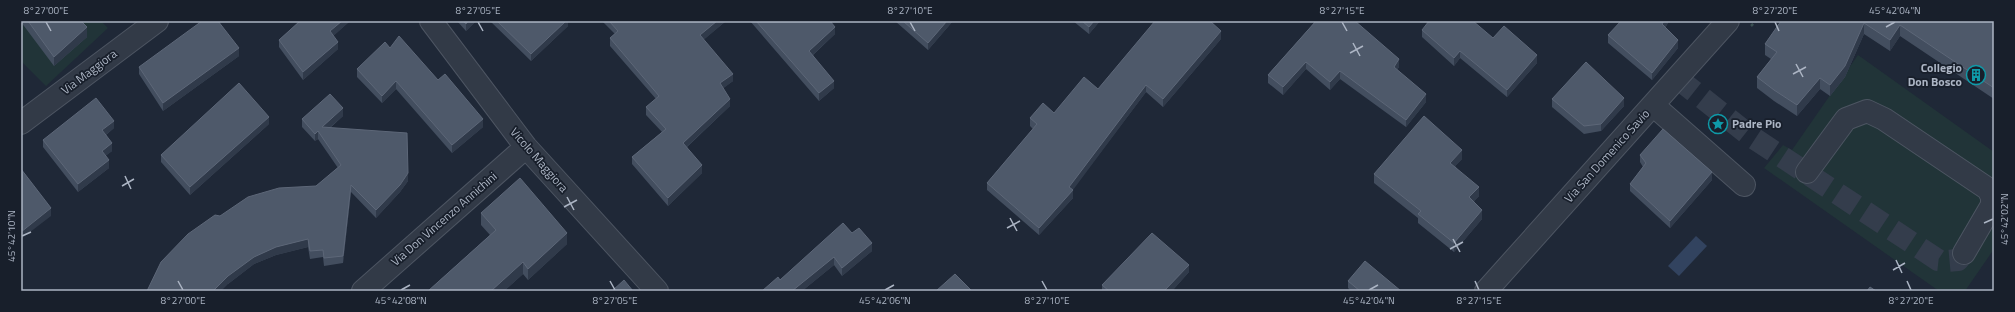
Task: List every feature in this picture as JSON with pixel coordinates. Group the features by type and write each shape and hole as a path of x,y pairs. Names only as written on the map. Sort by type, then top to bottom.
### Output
{"street":[{"name":"Via Maggiora","path":"21,123 157,21"},
{"name":"Vicolo Maggiora","path":"431,21 526,147 657,291"},
{"name":"Via San Domenico Savio","path":"1486,291 1728,21"},
{"path":"1653,105 1744,185"},
{"path":"1807,172 1846,119 1867,111 1884,118 1988,189 1992,197 1992,205 1964,253"},
{"name":"Via Don Vincenzo Annichini","path":"363,291 526,147"}],"green space":[{"path":"21,21 101,21 108,28 46,86 21,61"},
{"path":"1858,55 1994,152 1994,249 1965,291 1939,291 1764,168 1783,145 1792,150"}],"water":[{"path":"1696,236 1707,246 1679,276 1668,266"}],"building":[{"path":"28,21 81,21 87,27 54,57"},
{"path":"202,21 218,21 239,48 163,103 139,67"},
{"path":"300,21 342,21 330,31 338,42 303,72 279,40"},
{"path":"497,21 566,21 531,54"},
{"path":"609,21 717,21 700,35 733,74 720,83 730,99 683,143 702,165 668,198 632,157 666,129 646,107 659,96 610,38 618,31"},
{"path":"756,21 830,21 835,27 809,51 834,81 819,93"},
{"path":"903,21 947,21 928,43"},
{"path":"1082,21 1094,21 1089,27"},
{"path":"1155,21 1210,21 1221,31 1163,99 1146,85 1069,187 1073,190 1039,228 987,183 1037,124 1030,118 1043,103 1054,113 1084,77 1098,89"},
{"path":"1316,21 1355,21 1399,59 1394,67 1426,94 1406,120 1340,71 1330,82 1306,62 1283,87 1268,75"},
{"path":"1429,21 1473,21 1493,38 1504,26 1537,55 1507,90 1460,51 1454,58 1422,30"},
{"path":"1621,21 1664,21 1662,24 1678,40 1652,73 1608,35"},
{"path":"1781,21 1994,21 1994,88 1900,25 1890,40 1864,23 1845,66 1830,85 1820,78 1797,105 1757,77 1777,52 1765,44"},
{"path":"399,36 438,80 445,74 483,119 452,145 396,81 382,96 357,69 385,42 390,48"},
{"path":"1586,62 1624,98 1601,124 1584,126 1552,99"},
{"path":"239,83 269,117 190,187 161,155"},
{"path":"330,94 343,108 322,127 407,133 408,173 400,185 376,210 351,185 343,256 324,258 323,250 310,251 308,239 276,247 254,257 228,276 213,291 147,291 161,262 188,234 215,215 220,216 248,197 279,188 316,186 341,165 318,131 315,134 302,119"},
{"path":"96,98 114,121 102,130 112,143 102,151 109,160 78,184 43,140"},
{"path":"1424,116 1462,150 1450,163 1479,187 1469,197 1482,210 1454,243 1418,214 1421,211 1374,174"},
{"path":"1663,129 1712,172 1670,221 1630,184 1646,163 1640,155"},
{"path":"21,169 51,208 21,232"},
{"path":"520,178 567,233 528,269 523,262 491,291 428,291 496,230 481,213"},
{"path":"843,223 852,233 859,228 872,243 842,268 834,257 792,291 762,291 778,277 780,280"},
{"path":"1152,233 1189,265 1164,291 1109,291 1102,285"},
{"path":"1365,261 1401,291 1360,291 1348,281"},
{"path":"955,274 972,291 936,291"},
{"path":"624,280 633,291 612,291"},
{"path":"1870,287 1876,291 1867,291"}],"tunnel":[{"path":"1677,78 1749,135 1938,260 1958,260 1964,253"}],"place":[{"name":"Collegio Don Bosco","path":"1976,75"},
{"name":"Padre Pio","path":"1718,124"}]}
